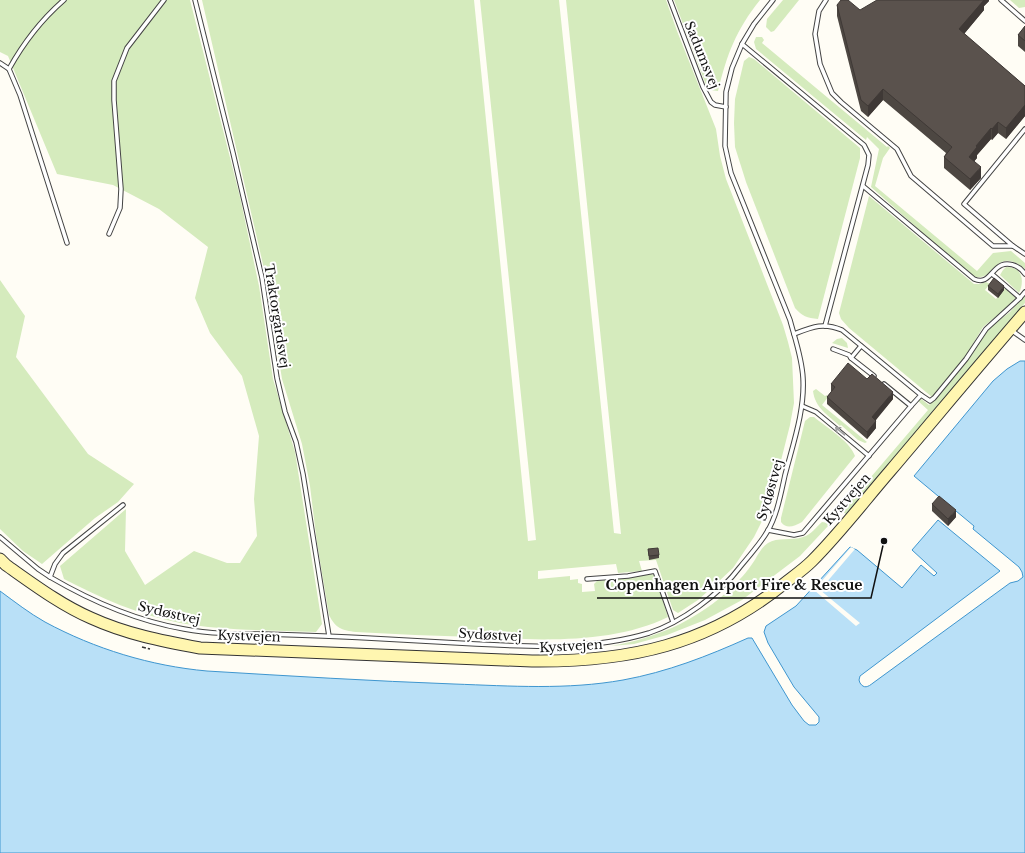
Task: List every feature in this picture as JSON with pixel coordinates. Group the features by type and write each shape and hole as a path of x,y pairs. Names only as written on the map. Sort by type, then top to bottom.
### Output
{"street":[{"name":"Kystvejen","path":"0,560 51,596 91,618 123,631 152,639 200,648 540,662 569,662 611,658 658,649 690,638 724,623 766,598 812,562 1025,312"}],"lane":[{"path":"9,69 18,52 40,23 64,0"},
{"path":"109,234 120,208 121,189 114,100 114,81 127,48 164,0"},
{"name":"Traktorgårdsvej","path":"195,0 262,278 276,378 285,412 296,442 303,474 329,636"},
{"name":"Sadumsvej","path":"670,0 703,87 711,102 715,105 726,107"},
{"name":"Sydøstvej","path":"0,538 38,569 75,591 140,618 182,629 211,633 329,636 524,647 570,646 613,641 650,632 674,622 709,600 730,581 768,530 781,493 802,406 803,380 800,357 790,320 732,173 725,146 726,92 732,68 742,44 754,24 773,0"},
{"path":"826,0 819,11 815,34 820,64 832,93 840,102 896,150 911,176 993,246 1013,246"},
{"path":"1001,0 1025,21"},
{"path":"742,44 864,145 869,155 868,165 825,326"},
{"path":"0,63 9,69 20,95 67,243"},
{"path":"1025,128 964,204 1013,246 1025,254"},
{"path":"862,186 974,279 978,281 984,280 997,268 1007,264 1019,267 1025,274"},
{"path":"992,274 1020,298"},
{"path":"794,334 813,327 832,326 842,330 930,401 966,359 986,329 1025,292"},
{"path":"1010,329 1025,340"},
{"path":"851,358 861,346"},
{"path":"833,349 850,355 851,358 875,377"},
{"path":"881,382 911,406"},
{"path":"768,530 794,535 803,533 921,395"},
{"path":"802,406 816,412 869,456"},
{"path":"50,577 55,564 63,553 122,505"},
{"path":"588,579 628,576 655,571 674,622"}],"path":[{"path":"138,646 153,649"}],"green space":[{"path":"0,0 190,0 240,197 259,286 273,379 295,452 322,624 316,632 231,629 197,626 165,620 120,605 64,579 60,566 126,509 125,551 145,585 194,551 227,563 240,563 257,536 254,499 259,436 242,376 210,333 195,298 208,247 159,209 113,185 57,174 8,56 0,52"},
{"path":"202,0 474,0 528,541 536,540 480,0 559,0 614,533 621,534 566,0 666,0 716,129 720,156 726,179 783,325 792,358 794,403 772,496 764,517 754,537 733,568 698,600 678,613 673,610 656,560 639,561 642,571 618,573 616,564 538,571 538,579 570,576 570,580 578,579 578,583 582,584 582,592 595,591 594,584 597,581 652,574 655,576 668,617 646,626 622,632 573,639 523,639 356,632 340,628 334,623 329,615 317,543 310,486 302,444 282,379 265,273"},
{"path":"674,0 760,0 733,43 718,91 710,90 706,85"},
{"path":"783,0 799,0 774,31 771,32 766,27 767,19"},
{"path":"1010,0 1025,0 1025,7 1019,8"},
{"path":"756,37 762,37 764,40 762,43 890,148 883,158 875,186 977,271 993,253 1011,251 1025,263 1025,269 1015,262 1007,261 1000,263 985,275 979,277 970,275 871,187 879,149 867,137 866,140 756,49 754,42"},
{"path":"749,57 754,59 860,148 860,158 818,319 805,316 795,308 746,182 735,147 735,99 744,61"},
{"path":"869,196 974,284 986,282 990,284 985,290 996,299 1005,288 1016,298 983,327 964,359 932,397 849,328 841,319 839,313"},
{"path":"1006,267 1016,269 1021,275 1022,284 1019,293 1000,275"},
{"path":"0,280 25,316 16,357 88,454 134,484 118,502 95,518 42,564 23,551 0,529"},
{"path":"1025,294 1025,303 847,515 842,511 928,410 918,401 920,398 929,405 969,358 986,330 1010,312"},
{"path":"842,338 847,343 848,348 832,343 837,339"},
{"path":"816,389 828,397 822,405 867,442 865,443 858,440 819,407 813,391"},
{"path":"810,417 814,417 843,440 855,456 802,522 788,527 781,522 781,518 805,421"},
{"path":"822,522 828,523 829,525 800,556 742,600 705,620 667,635 634,644 611,646 664,631 697,614 727,592 740,579 768,543 776,540 794,539 806,536"}],"water":[{"path":"1020,361 1025,361 1025,853 0,853 0,591 45,622 64,632 103,648 165,665 207,671 497,686 581,685 623,680 655,673 687,663 748,638 752,638 792,705 804,721 809,725 816,725 819,722 819,717 794,687 768,643 764,632 766,626 796,606 850,547 857,550 902,588 921,565 934,576 937,573 912,550 938,520 1000,571 860,676 860,683 865,687 1010,583 1018,581 1023,577 1019,567 973,529 974,526 914,476 993,381 1007,369"}],"pier":[{"path":"851,547 855,549 820,590 860,623 856,626 814,590"}],"building":[{"path":"841,0 848,0 860,10 877,0 984,0 959,29 1025,86 1025,105 1006,128 998,122 976,146 977,147 969,157 981,167 970,179 944,157 952,147 883,89 868,106 861,100 837,5"},
{"path":"1025,26 1025,41 1018,35"},
{"path":"994,278 1004,286 998,294 988,286"},
{"path":"848,363 867,379 872,374 893,392 872,417 876,421 867,432 827,397 835,387 831,384"},
{"path":"939,496 956,510 948,519 932,504"},
{"path":"658,548 659,555 649,556 648,549"}],"place":[{"name":"Copenhagen Airport Fire & Rescue","path":"884,541"}]}
